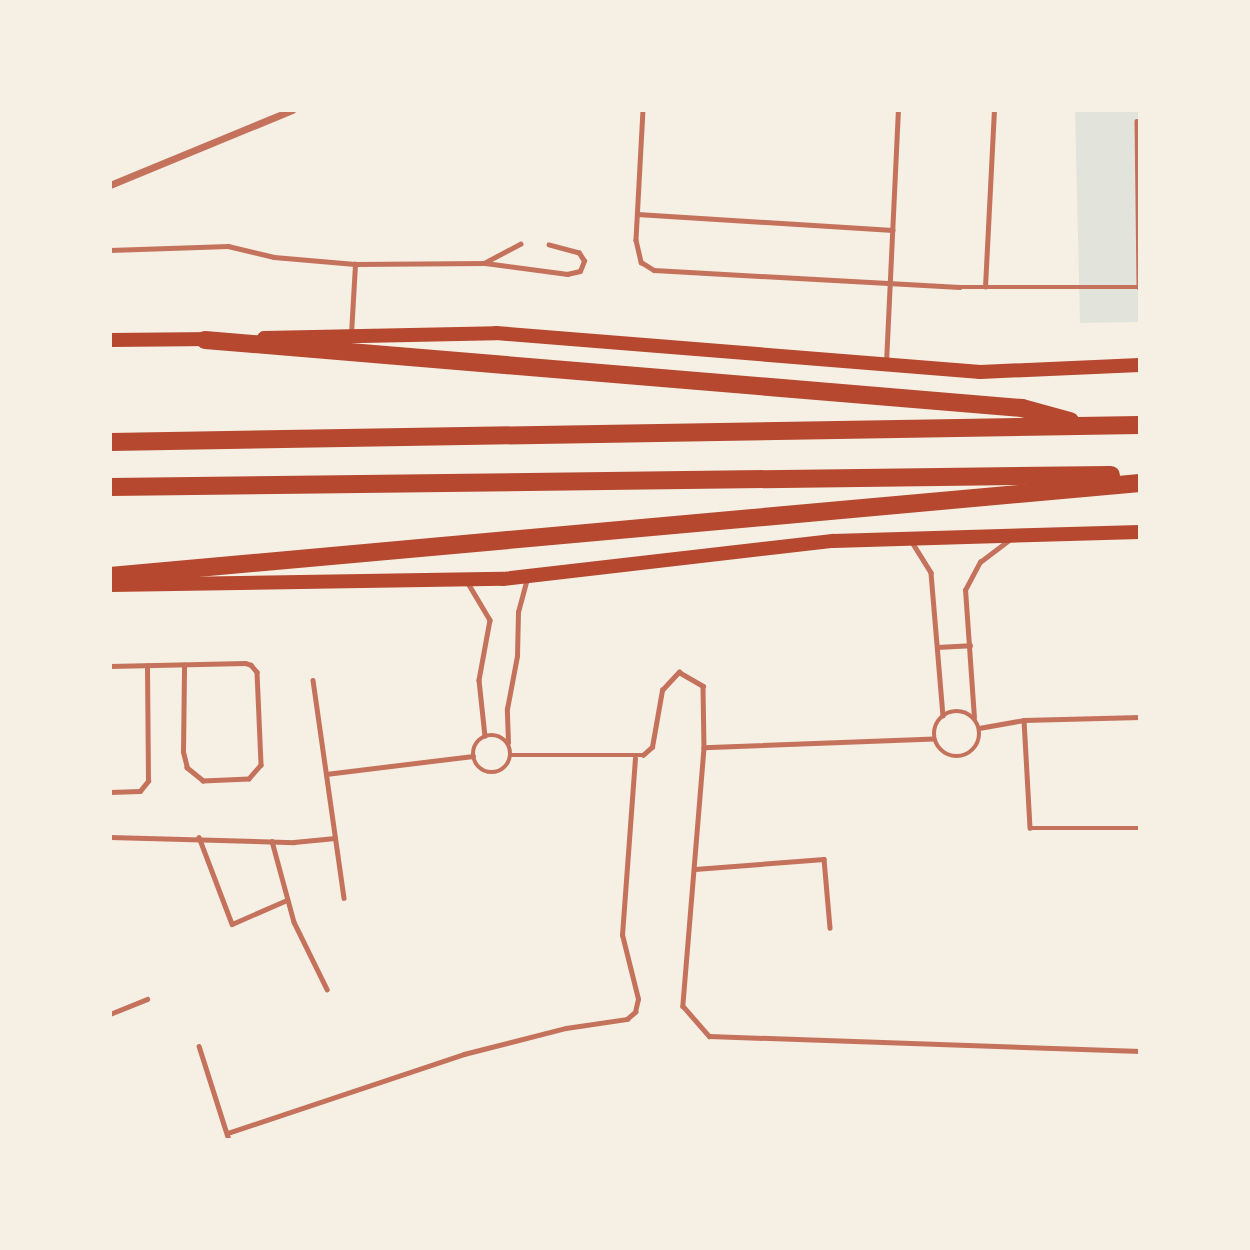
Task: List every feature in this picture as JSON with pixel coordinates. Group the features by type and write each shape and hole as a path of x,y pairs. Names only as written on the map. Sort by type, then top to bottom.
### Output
{"highway":[{"path":"205,340 350,344 1022,408 1090,426"},
{"path":"110,442 1140,425"},
{"path":"110,486 1140,475"},
{"path":"110,576 1140,484"}],"main road":[{"path":"350,344 496,334 980,372 1140,365"},
{"path":"110,340 205,340"},
{"path":"110,585 528,576 833,541 1140,532"}],"street":[{"path":"110,185 292,110"}],"lane":[{"path":"643,110 637,214 638,254 654,270 890,285 1139,288 1137,121"},
{"path":"886,364 898,110"},
{"path":"985,287 994,110"},
{"path":"637,214 893,230"},
{"path":"485,263 521,243"},
{"path":"110,250 228,246 274,257 355,264 485,263 566,274 580,271 584,261 579,253 549,245"},
{"path":"350,344 355,264"},
{"path":"910,538 931,573 943,715 935,726 934,739 942,753 965,756 977,747 979,728 974,718 965,590 980,562 1017,535"},
{"path":"508,743 500,736 485,736 476,744 473,756 478,766 493,773 504,769 511,755 507,709 517,656 517,612 528,576"},
{"path":"466,579 490,620 479,680 485,736"},
{"path":"937,647 970,645"},
{"path":"110,666 245,663 257,673 261,765 249,779 203,781 187,768 183,752 184,665"},
{"path":"110,792 140,791 148,781 147,666"},
{"path":"511,755 635,758 652,747 662,690 680,673 699,681 706,694 704,748 683,1006 709,1036 1140,1051"},
{"path":"313,680 344,898"},
{"path":"943,715 962,711 974,718"},
{"path":"979,728 1024,720 1140,717"},
{"path":"1024,720 1030,828 1140,828"},
{"path":"704,748 934,739"},
{"path":"326,774 473,756"},
{"path":"228,1133 464,1054 566,1028 626,1019 635,1012 638,999 622,935 635,758"},
{"path":"110,837 199,837 272,841 335,838"},
{"path":"199,837 232,923 287,900"},
{"path":"272,841 287,900 327,989"},
{"path":"695,869 824,859 830,928"},
{"path":"110,1013 146,999"},
{"path":"199,1046 229,1140"}],"shaded area":[{"path":"1075,110 1140,110 1140,322 1080,323"}]}
